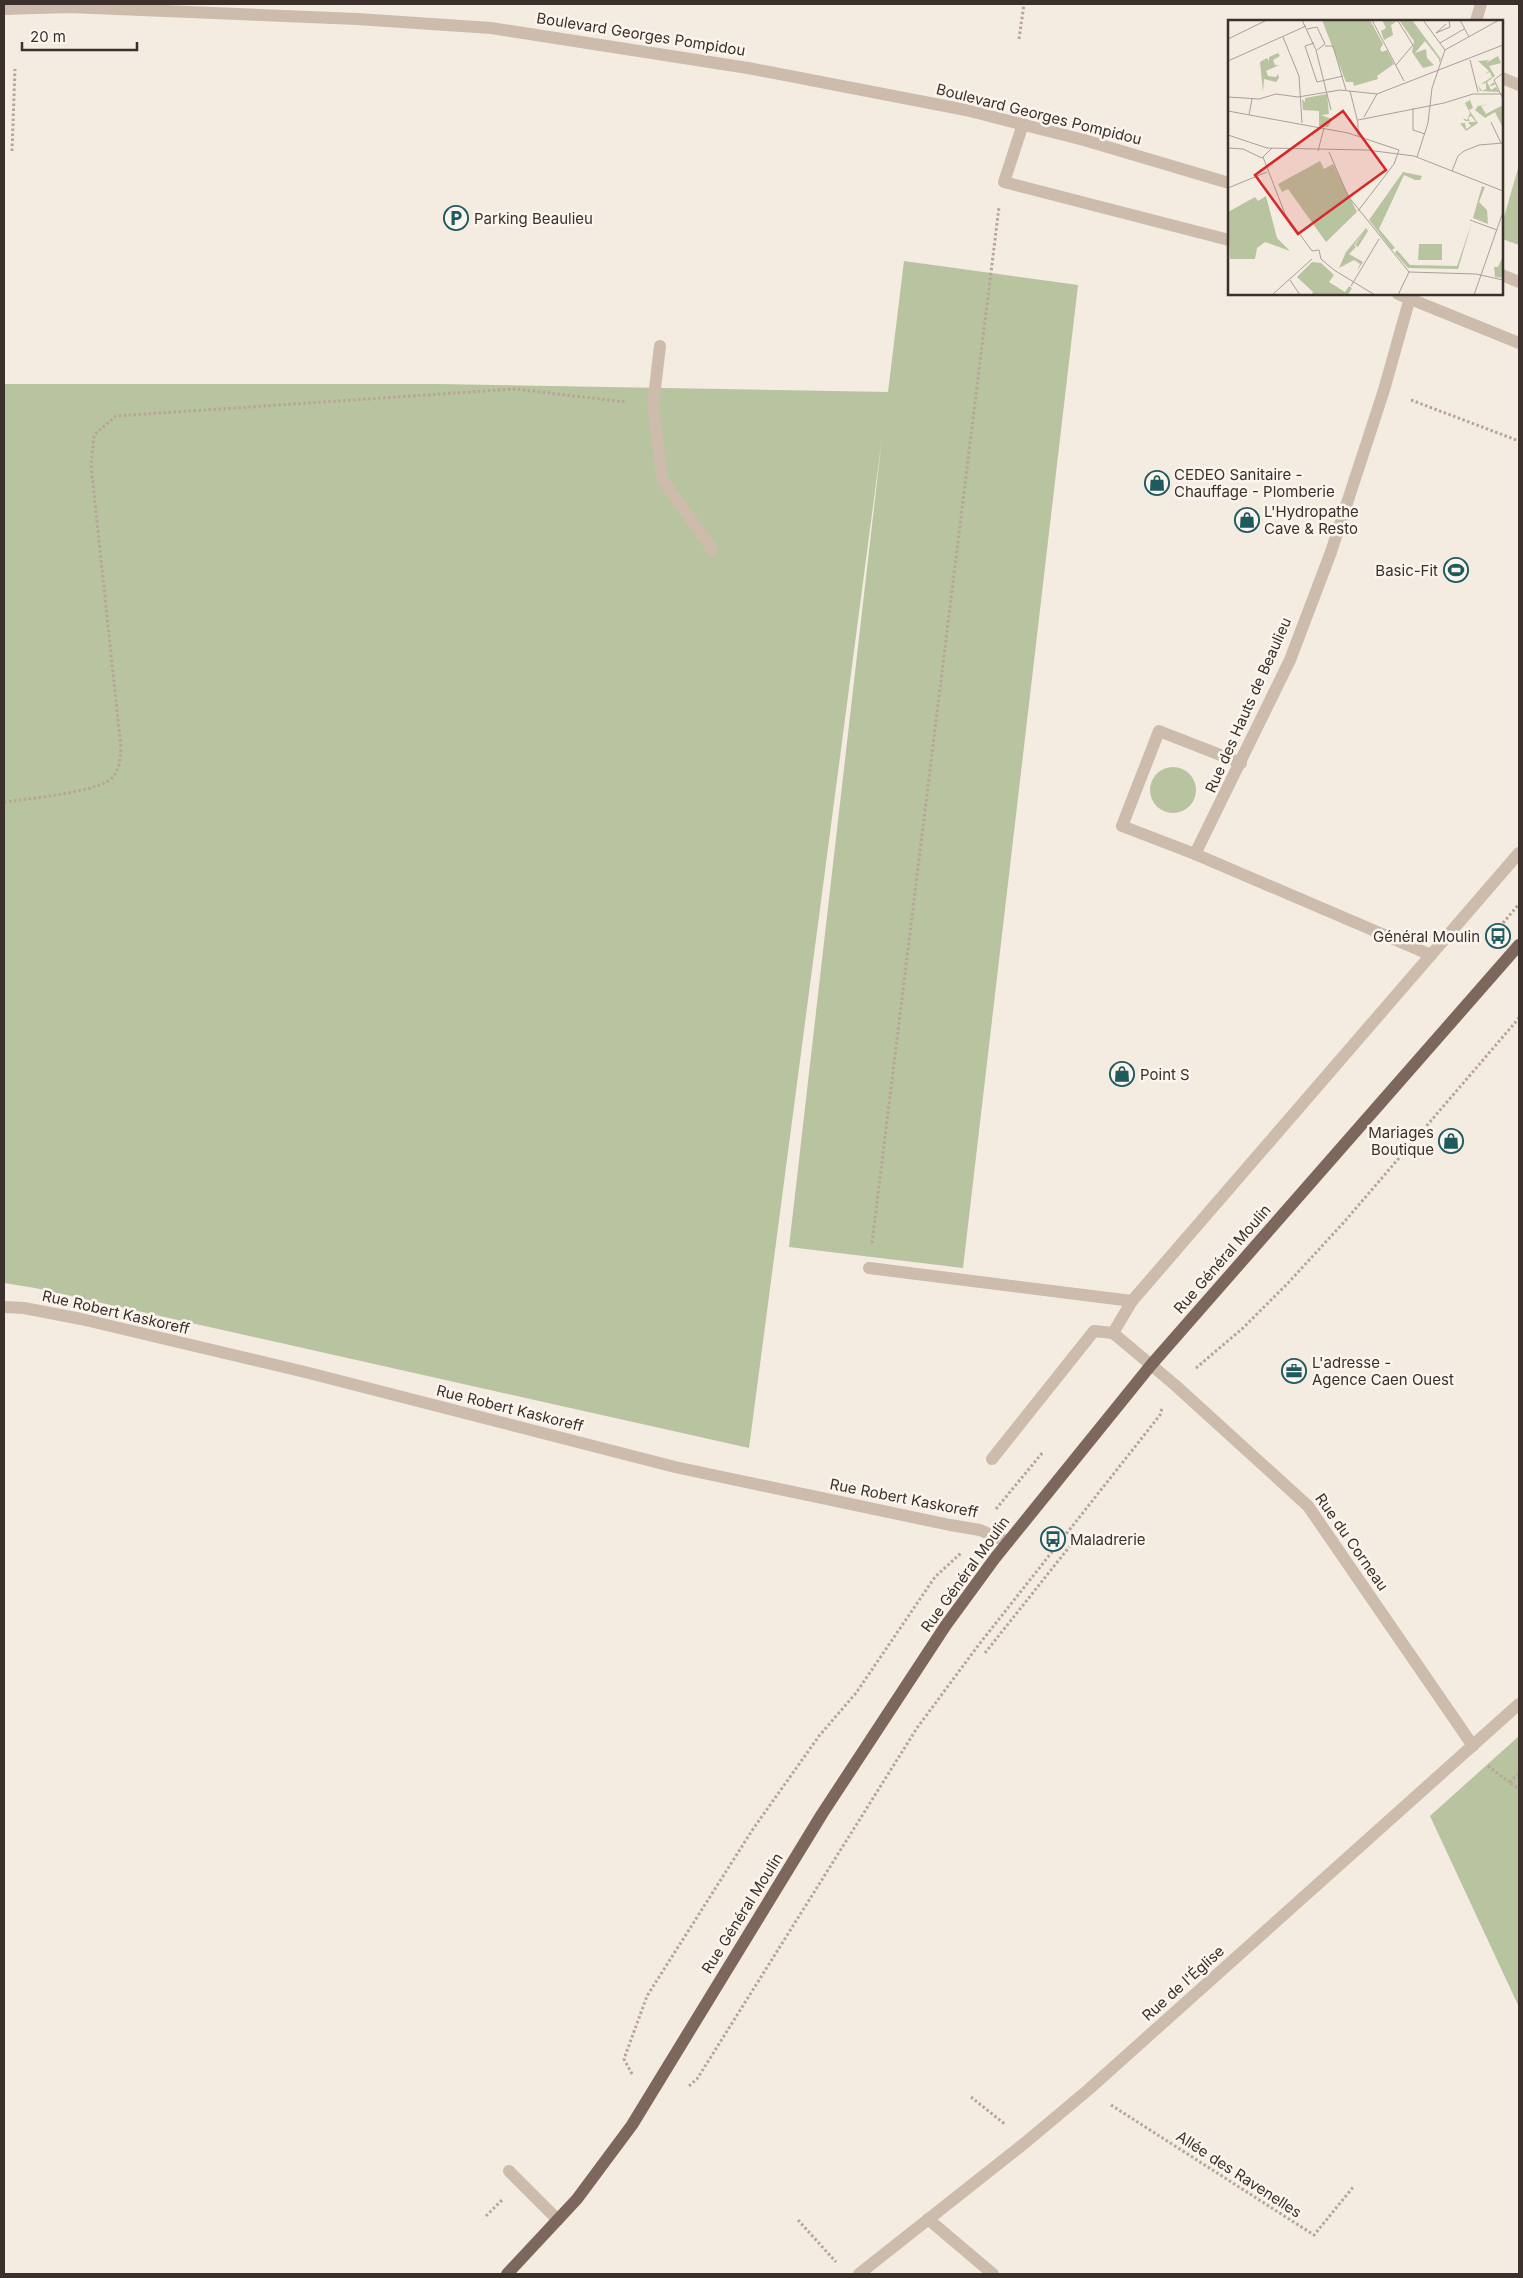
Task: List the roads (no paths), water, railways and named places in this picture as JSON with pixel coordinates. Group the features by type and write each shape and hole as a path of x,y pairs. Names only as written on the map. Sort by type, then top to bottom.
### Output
{"main road":[{"name":"Rue Général Moulin","path":"507,2274 583,2191 632,2125 822,1814 946,1625 1008,1542 1151,1365 1519,945"}],"street":[{"path":"1476,20 1481,4"},
{"name":"Boulevard Georges Pompidou","path":"4,9 69,7 357,19 491,28 748,68 966,110 1084,140 1228,183"},
{"path":"1503,78 1519,86"},
{"path":"1023,124 1004,182 1228,240"},
{"path":"1503,275 1519,282"},
{"path":"1406,295 1519,342"},
{"name":"Rue des Hauts de Beaulieu","path":"1195,854 1290,660 1330,552 1384,390 1406,295"},
{"path":"660,346 653,406 662,479 712,549"},
{"path":"1241,763 1159,731 1122,826 1195,854 1431,956"},
{"path":"992,1459 1094,1332 1113,1333 1132,1301 1519,853"},
{"path":"869,1268 1132,1301"},
{"name":"Rue Robert Kaskoreff","path":"4,1307 24,1308 81,1320 304,1372 675,1467 980,1530 1008,1542"},
{"name":"Rue du Corneau","path":"1113,1333 1308,1506 1473,1746"},
{"name":"Rue de l'Église","path":"858,2274 928,2220 1088,2090 1519,1704"},
{"path":"509,2171 558,2220"},
{"path":"928,2220 992,2274"}],"place":[{"name":"Parking Beaulieu","path":"456,218"},
{"name":"CEDEO Sanitaire - Chauffage - Plomberie","path":"1157,483"},
{"name":"L'Hydropathe Cave & Resto","path":"1247,520"},
{"name":"Basic-Fit","path":"1456,570"},
{"name":"Général Moulin","path":"1498,936"},
{"name":"Point S","path":"1122,1074"},
{"name":"Mariages Boutique","path":"1451,1141"},
{"name":"L'adresse - Agence Caen Ouest","path":"1294,1371"},
{"name":"Maladrerie","path":"1053,1539"}]}
